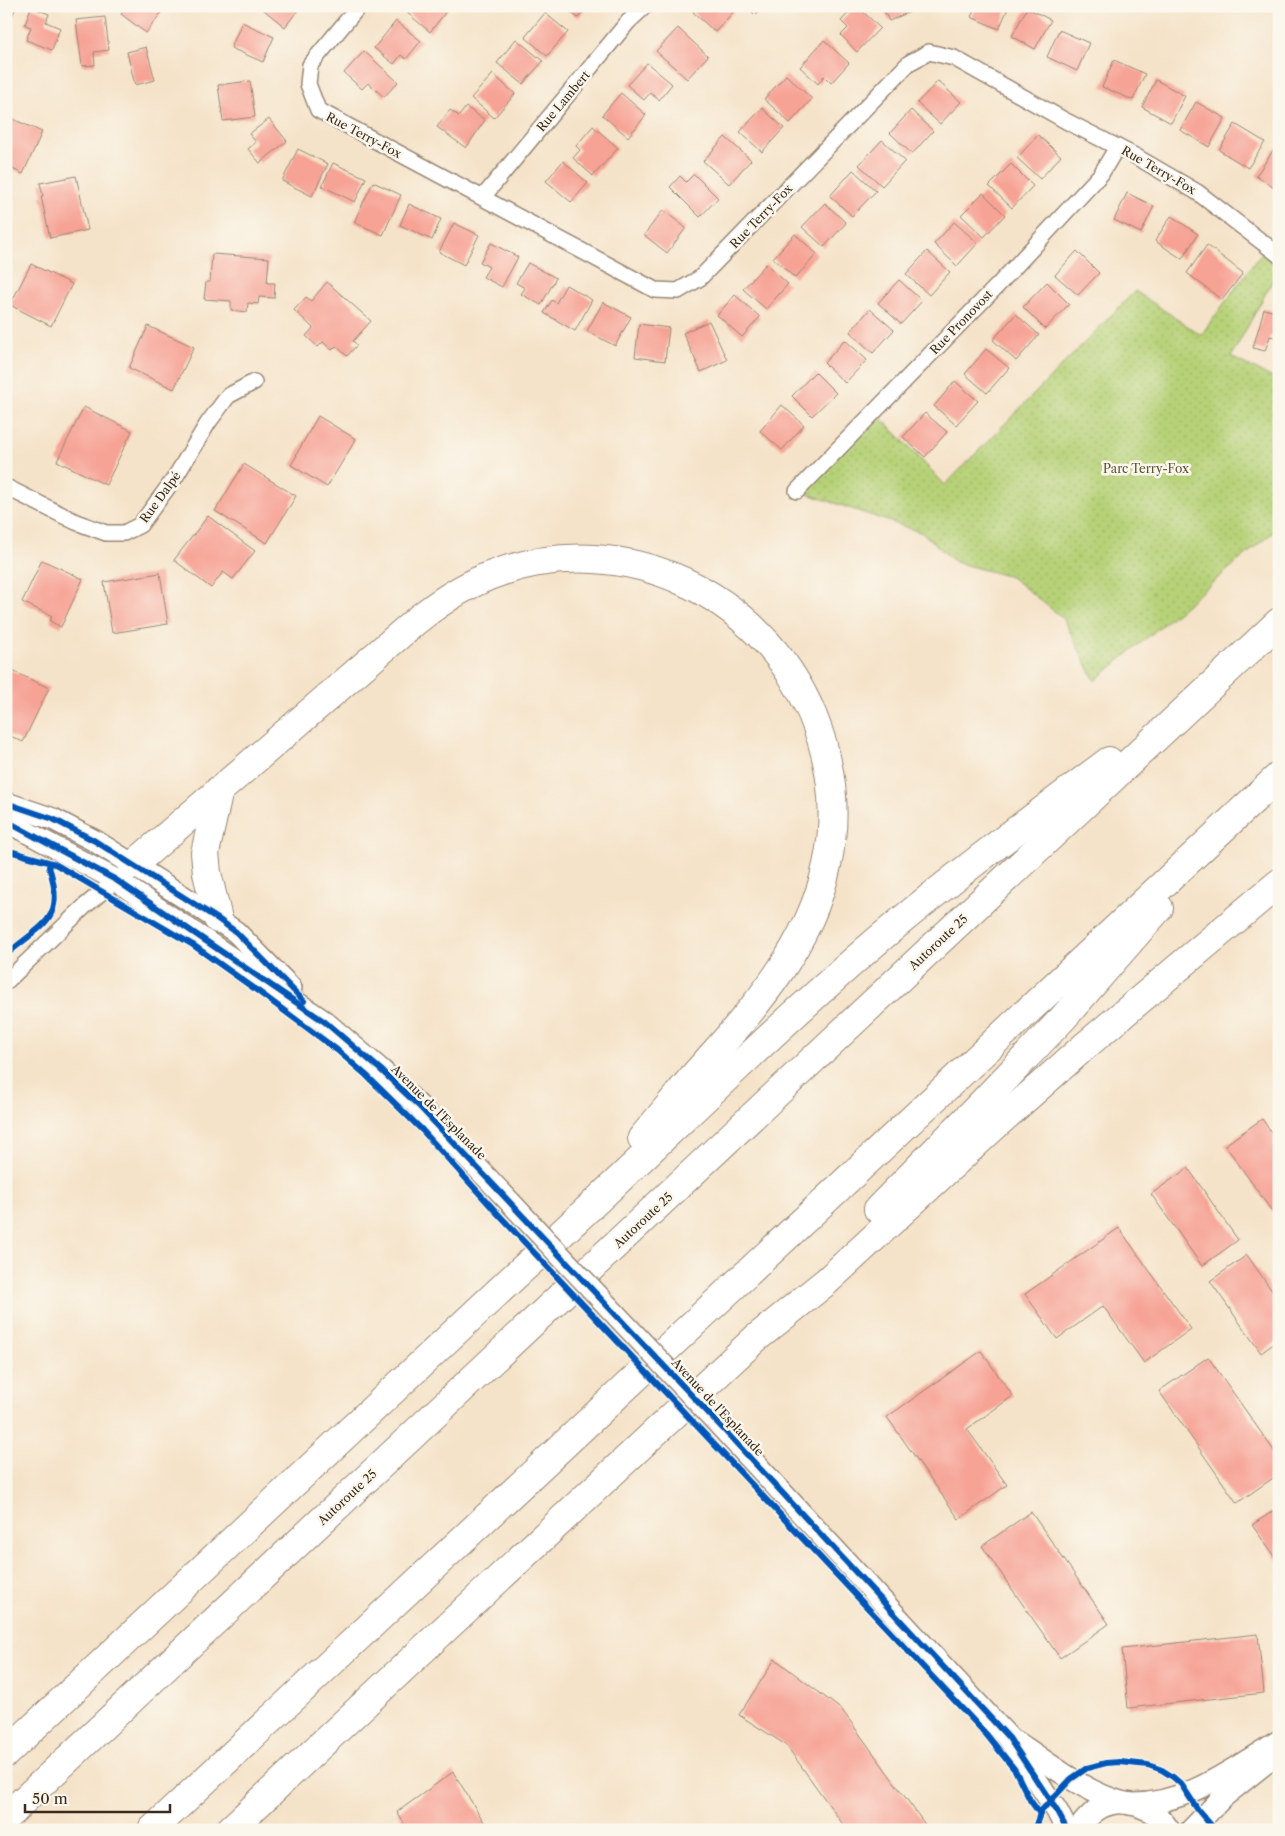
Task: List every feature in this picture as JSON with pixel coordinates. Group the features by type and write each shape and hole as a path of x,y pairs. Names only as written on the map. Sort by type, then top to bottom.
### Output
{"highway":[{"path":"125,872 429,610 483,578 533,563 575,559 606,560 636,565 671,576 713,597 742,618 762,636 785,664 803,694 820,732 826,752 831,784 832,817 830,849 825,874 813,910 790,956 752,1010 689,1081 559,1236"},
{"name":"Autoroute 25","path":"6,1817 1279,622"},
{"path":"6,1753 766,1040 878,940 964,869 1211,685"},
{"path":"152,1830 1279,776"},
{"path":"218,919 207,873 205,853 219,790"},
{"path":"755,1339 817,1270 982,1103 1064,1016 1255,799"},
{"path":"230,1830 755,1339 826,1281 998,1122 1085,1046 1279,882"}],"street":[{"name":"Rue Terry-Fox","path":"359,6 310,65 308,84 318,110 655,290 678,292 700,278 909,63 929,52 954,58 1197,192 1279,254"},
{"name":"Rue Lambert","path":"483,197 628,22 645,6"},
{"name":"Rue Pronovost","path":"797,491 992,291 1101,174 1117,147"},
{"name":"Rue Dalpé","path":"6,487 76,522 106,533 124,533 140,525 174,479 208,423 228,396 254,382"},
{"name":"Avenue de l'Esplanade","path":"6,803 53,819 95,840 125,872 325,1022 381,1070 419,1106 714,1419 1009,1738 1057,1811 1066,1830"},
{"name":"Avenue de l'Esplanade","path":"6,821 125,872 218,919 236,932 325,1022"},
{"path":"6,982 85,906 125,872"},
{"name":"Avenue de l'Esplanade","path":"1009,1738 1084,1787 1108,1798 1148,1810 1158,1816 1169,1830"},
{"path":"1078,1830 1093,1812 1102,1807 1172,1799 1188,1794 1279,1741"},
{"path":"1191,1830 1223,1797 1279,1753"}],"green space":[{"name":"Parc Terry-Fox","path":"1262,252 1279,269 1231,357 1279,381 1279,527 1095,681 1063,618 1011,577 955,562 923,533 802,492 873,409 945,485 1135,291 1201,335"}],"building":[{"path":"6,6 17,6 6,27"},
{"path":"127,6 152,6 161,13 146,33 121,14"},
{"path":"259,6 301,6 285,27"},
{"path":"409,6 444,6 448,9 430,32 405,11"},
{"path":"563,6 588,6 578,18"},
{"path":"698,6 732,6 736,9 715,32 693,12"},
{"path":"746,6 764,6 755,15"},
{"path":"855,6 880,28 857,52 841,35 848,28 841,21"},
{"path":"882,6 923,6 889,21"},
{"path":"976,6 1009,6 999,29 971,17"},
{"path":"31,7 49,14 46,22 60,28 52,50 26,40 31,27 25,25"},
{"path":"1027,8 1051,20 1035,49 1012,36"},
{"path":"545,13 568,32 547,56 525,37"},
{"path":"105,17 109,50 94,52 95,65 82,66 76,20"},
{"path":"396,21 421,41 406,59 401,55 394,64 374,48"},
{"path":"242,22 274,37 263,62 231,48"},
{"path":"678,28 708,56 687,79 656,51"},
{"path":"1059,30 1089,43 1077,71 1047,57"},
{"path":"516,39 543,61 523,84 497,63"},
{"path":"824,40 849,63 831,83 824,76 818,84 800,67"},
{"path":"146,47 155,80 135,85 127,52"},
{"path":"364,51 398,82 384,97 368,83 362,89 344,73"},
{"path":"1114,60 1145,74 1133,100 1102,87"},
{"path":"647,63 672,84 659,100 650,93 644,100 627,85"},
{"path":"493,74 515,94 494,118 471,98"},
{"path":"786,75 812,99 790,123 764,99"},
{"path":"1156,80 1185,96 1171,123 1142,107"},
{"path":"250,81 255,117 223,121 218,85"},
{"path":"938,81 961,102 940,124 917,103"},
{"path":"621,93 646,115 628,137 602,115"},
{"path":"1196,102 1225,118 1209,147 1180,130"},
{"path":"466,107 485,120 466,148 437,127 450,110 459,116"},
{"path":"762,108 784,128 762,152 740,132"},
{"path":"911,110 933,131 912,154 890,133"},
{"path":"6,116 42,132 23,174 6,166"},
{"path":"269,119 287,141 260,163 248,149 256,142 249,134"},
{"path":"1235,124 1265,142 1248,168 1219,150"},
{"path":"593,126 618,148 593,176 573,158 580,150 576,146"},
{"path":"1038,135 1061,156 1040,179 1017,158"},
{"path":"725,137 751,160 729,184 703,161"},
{"path":"882,140 905,161 882,186 859,165"},
{"path":"298,149 328,164 312,196 282,181"},
{"path":"1274,149 1279,153 1279,191 1256,176"},
{"path":"563,161 588,183 571,202 546,181"},
{"path":"333,163 366,178 355,202 322,186"},
{"path":"1011,164 1033,186 1012,208 989,186"},
{"path":"853,170 876,191 852,216 830,196"},
{"path":"694,174 718,198 700,217 670,187 680,176 686,182"},
{"path":"76,176 88,230 50,238 40,183"},
{"path":"373,182 401,195 383,235 354,222"},
{"path":"983,193 1005,215 984,237 961,215"},
{"path":"1127,193 1154,206 1141,233 1114,220"},
{"path":"825,203 846,223 824,247 802,227"},
{"path":"409,204 441,219 432,240 400,225"},
{"path":"663,210 686,228 667,253 644,235"},
{"path":"1171,216 1198,234 1182,259 1155,241"},
{"path":"954,222 978,243 957,266 934,244"},
{"path":"454,223 479,235 464,265 439,252"},
{"path":"795,234 817,254 795,278 773,258"},
{"path":"491,243 518,257 502,287 483,277 489,267 480,262"},
{"path":"1207,245 1243,273 1222,300 1187,273"},
{"path":"927,251 950,272 929,295 906,274"},
{"path":"1077,251 1099,273 1078,295 1055,275"},
{"path":"212,254 269,258 267,283 275,283 274,298 259,297 258,304 248,303 247,312 231,310 231,301 204,299 206,282 210,282"},
{"path":"528,263 556,278 541,305 521,294 525,288 516,283"},
{"path":"31,264 72,284 51,326 10,305"},
{"path":"766,264 788,284 766,309 743,289"},
{"path":"899,280 922,301 901,324 878,303"},
{"path":"327,282 371,321 353,341 357,345 347,356 336,346 332,350 323,342 318,347 306,336 313,328 294,310 306,297 311,301"},
{"path":"1047,282 1069,304 1045,329 1023,307"},
{"path":"566,285 592,300 575,331 544,313 552,300 556,303"},
{"path":"735,295 760,317 742,337 717,315"},
{"path":"603,302 631,317 615,346 587,331"},
{"path":"1279,305 1279,338 1270,336 1265,351 1253,348 1264,309 1276,312"},
{"path":"870,309 894,330 873,353 850,332"},
{"path":"1016,314 1039,335 1016,361 993,340"},
{"path":"709,321 727,360 701,372 683,333"},
{"path":"639,324 669,328 665,361 635,357"},
{"path":"148,326 194,347 174,389 129,368"},
{"path":"845,340 867,360 845,383 824,363"},
{"path":"986,349 1009,368 987,393 965,374"},
{"path":"815,372 836,393 812,416 792,396"},
{"path":"955,381 978,401 956,425 934,406"},
{"path":"782,405 804,425 782,450 760,431"},
{"path":"84,407 132,431 106,485 57,461"},
{"path":"925,413 947,432 925,457 903,437"},
{"path":"318,416 356,439 327,487 291,465"},
{"path":"244,464 296,496 267,543 215,511"},
{"path":"208,516 255,551 233,579 223,572 211,588 174,560"},
{"path":"42,560 83,579 61,627 50,621 52,616 22,602"},
{"path":"160,573 168,624 112,633 104,582"},
{"path":"6,668 49,688 23,742 6,734"},
{"path":"1262,1119 1279,1143 1279,1214 1276,1217 1225,1145"},
{"path":"1188,1168 1238,1240 1202,1266 1151,1194"},
{"path":"1119,1228 1191,1329 1144,1363 1103,1306 1057,1339 1025,1294"},
{"path":"1247,1255 1279,1301 1279,1340 1261,1353 1210,1281"},
{"path":"981,1351 1013,1396 967,1429 1007,1485 959,1519 887,1417"},
{"path":"1208,1357 1279,1458 1279,1474 1237,1503 1159,1391"},
{"path":"1279,1507 1279,1563 1252,1525"},
{"path":"1031,1512 1109,1624 1060,1658 982,1546"},
{"path":"1258,1634 1264,1693 1128,1708 1122,1649"},
{"path":"775,1659 842,1710 929,1830 847,1830 786,1745 739,1715"},
{"path":"453,1772 489,1830 408,1830 397,1812"}],"cycle path":[{"path":"6,803 53,819 95,841 218,919 236,932 304,1001"},
{"path":"6,821 116,880 325,1022 381,1070 419,1106 714,1419 1009,1738 1057,1811 1067,1830"},
{"path":"6,850 55,864 193,945 337,1050 366,1075 422,1130 498,1214 986,1734 1015,1770 1030,1800 1040,1814"},
{"path":"6,955 40,928 53,910 55,899 54,885 49,867"},
{"path":"1034,1830 1041,1811 1071,1779 1087,1768 1106,1763 1120,1762 1148,1765 1162,1770 1173,1777 1181,1784 1198,1810 1215,1830"}]}
